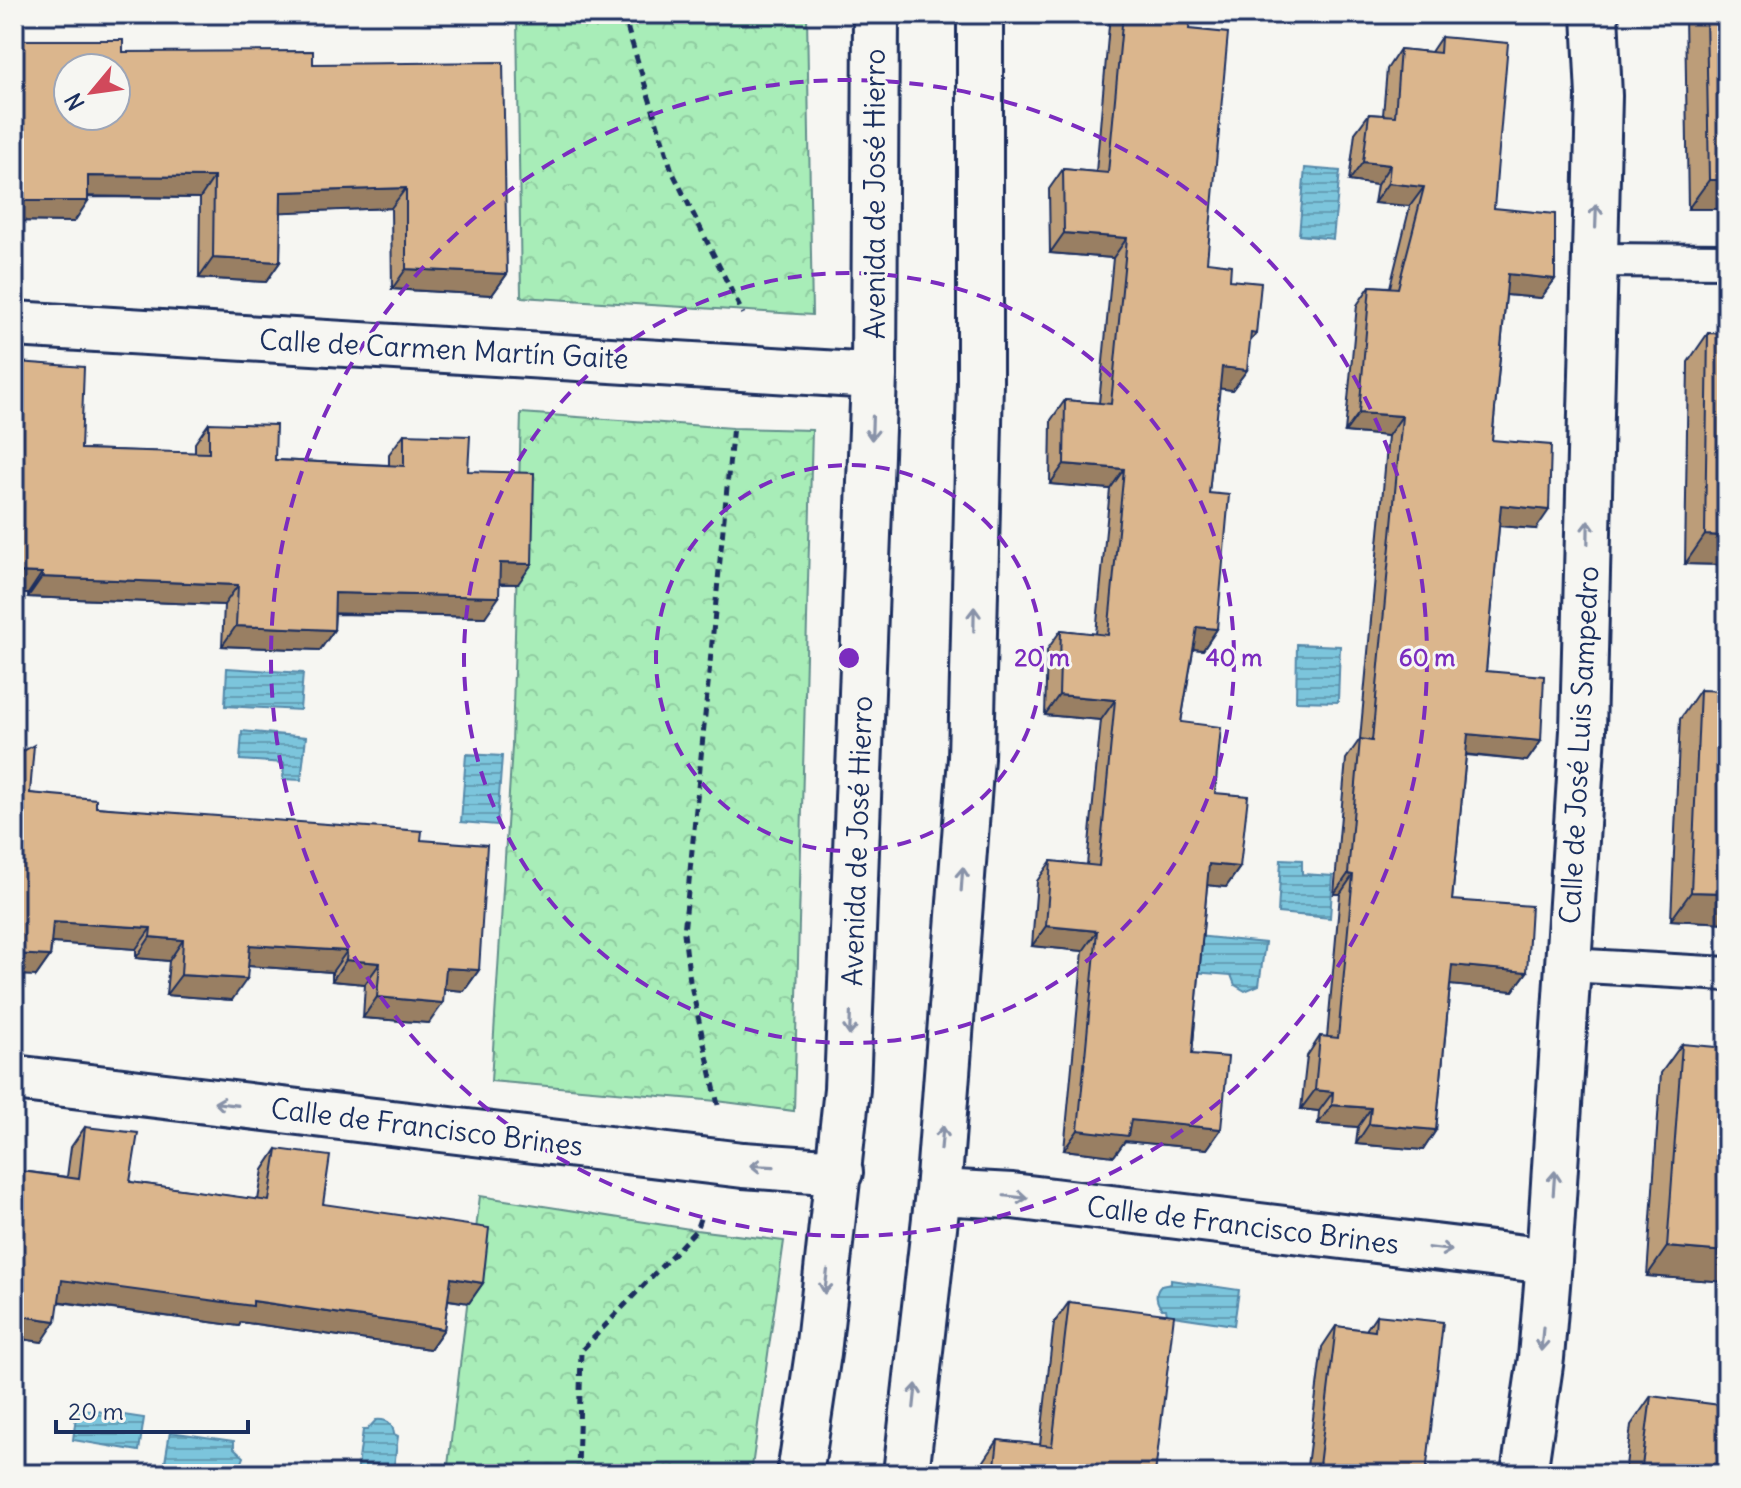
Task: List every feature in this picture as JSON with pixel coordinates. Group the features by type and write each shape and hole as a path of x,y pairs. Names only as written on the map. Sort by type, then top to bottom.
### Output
{"street":[{"name":"Avenida de José Hierro","path":"800,1474 840,1172 847,1089 874,376 876,14"},
{"path":"906,1474 938,1192 971,758 980,382 980,14"},
{"name":"Calle de José Luis Sampedro","path":"1524,1474 1541,1358 1549,1261 1583,731 1599,96 1595,14"},
{"name":"Calle de Carmen Martín Gaite","path":"14,324 874,376"},
{"name":"Calle de Francisco Brines","path":"14,1078 743,1165 840,1172"},
{"name":"Calle de Francisco Brines","path":"938,1192 1012,1196 1549,1261"}],"lane":[{"path":"1595,260 1727,261"},
{"path":"1568,965 1727,974"}],"path":[{"path":"629,14 628,30 672,171 742,309"},
{"path":"720,1110 690,981 684,933 734,416"},
{"path":"578,1474 581,1351 696,1230 705,1208"}],"green space":[{"path":"517,14 807,14 812,315 521,297"},
{"path":"521,413 733,428 812,430 794,1111 491,1081 512,746"},
{"path":"480,1196 784,1241 751,1474 447,1474"}],"water":[{"path":"1305,168 1340,171 1333,239 1299,235"},
{"path":"1297,644 1340,646 1338,702 1296,701"},
{"path":"227,668 303,673 300,710 225,706"},
{"path":"242,731 306,737 301,780 283,779 284,763 240,760"},
{"path":"466,754 502,756 497,825 461,822"},
{"path":"1281,859 1302,860 1302,874 1333,876 1330,918 1278,913"},
{"path":"1197,936 1265,943 1259,985 1245,991 1235,985 1231,975 1193,972"},
{"path":"1171,1280 1239,1290 1234,1325 1167,1315 1166,1309 1158,1303 1157,1295 1161,1286 1171,1284"},
{"path":"77,1408 144,1418 139,1451 73,1440"},
{"path":"376,1420 389,1423 398,1436 393,1474 357,1474 363,1430 367,1430"},
{"path":"170,1432 234,1441 234,1448 244,1457 239,1470 230,1471 229,1474 201,1474 164,1468"}],"building":[{"path":"1123,14 1190,14 1189,29 1228,33 1207,262 1231,265 1230,280 1261,283 1256,334 1251,333 1247,370 1222,367 1209,493 1229,495 1217,629 1197,627 1181,722 1221,727 1215,793 1248,796 1240,867 1209,864 1192,1054 1228,1057 1221,1129 1131,1120 1128,1136 1078,1130 1097,931 1046,926 1051,861 1099,866 1115,700 1059,695 1061,630 1108,635 1124,469 1064,464 1065,400 1111,404 1127,238 1064,233 1063,169 1108,173"},
{"path":"1706,14 1727,14 1727,180 1709,180"},
{"path":"1441,37 1508,43 1494,208 1555,214 1555,279 1508,274 1492,440 1551,445 1549,510 1501,505 1486,671 1544,676 1541,741 1468,734 1452,900 1531,906 1527,972 1452,965 1436,1130 1369,1124 1371,1108 1332,1105 1333,1092 1315,1090 1320,1036 1338,1038 1353,875 1348,874 1360,739 1372,741 1402,416 1359,413 1370,286 1398,288 1424,187 1388,183 1390,165 1363,162 1369,114 1395,116 1400,49 1440,53"},
{"path":"14,40 123,40 123,52 313,51 313,64 503,62 507,274 406,269 406,188 281,192 280,262 213,258 214,177 88,176 88,201 22,201 22,166 14,166"},
{"path":"1708,333 1727,334 1727,536 1705,535"},
{"path":"18,362 84,367 81,449 209,453 209,423 276,425 275,460 404,466 404,434 470,436 468,471 534,473 532,564 500,563 499,597 335,593 334,630 236,626 238,585 42,577 42,573 14,572 14,445"},
{"path":"1700,690 1727,691 1727,893 1691,892"},
{"path":"34,745 30,793 96,799 96,807 422,831 421,840 487,845 479,970 446,968 443,1003 377,997 380,963 346,960 347,951 250,945 247,979 181,975 183,940 150,937 151,928 53,922 50,956 14,954 14,756"},
{"path":"1682,1044 1727,1048 1727,1252 1667,1247"},
{"path":"85,1127 138,1133 130,1182 269,1201 277,1149 330,1156 323,1204 489,1228 483,1283 451,1278 444,1329 253,1301 253,1306 62,1280 56,1321 14,1315 14,1170 79,1179"},
{"path":"1069,1302 1174,1315 1155,1474 994,1474 998,1440 1052,1446"},
{"path":"1376,1315 1443,1322 1426,1474 1318,1474 1336,1326 1375,1331"},
{"path":"1651,1396 1727,1406 1727,1474 1641,1474"}]}
